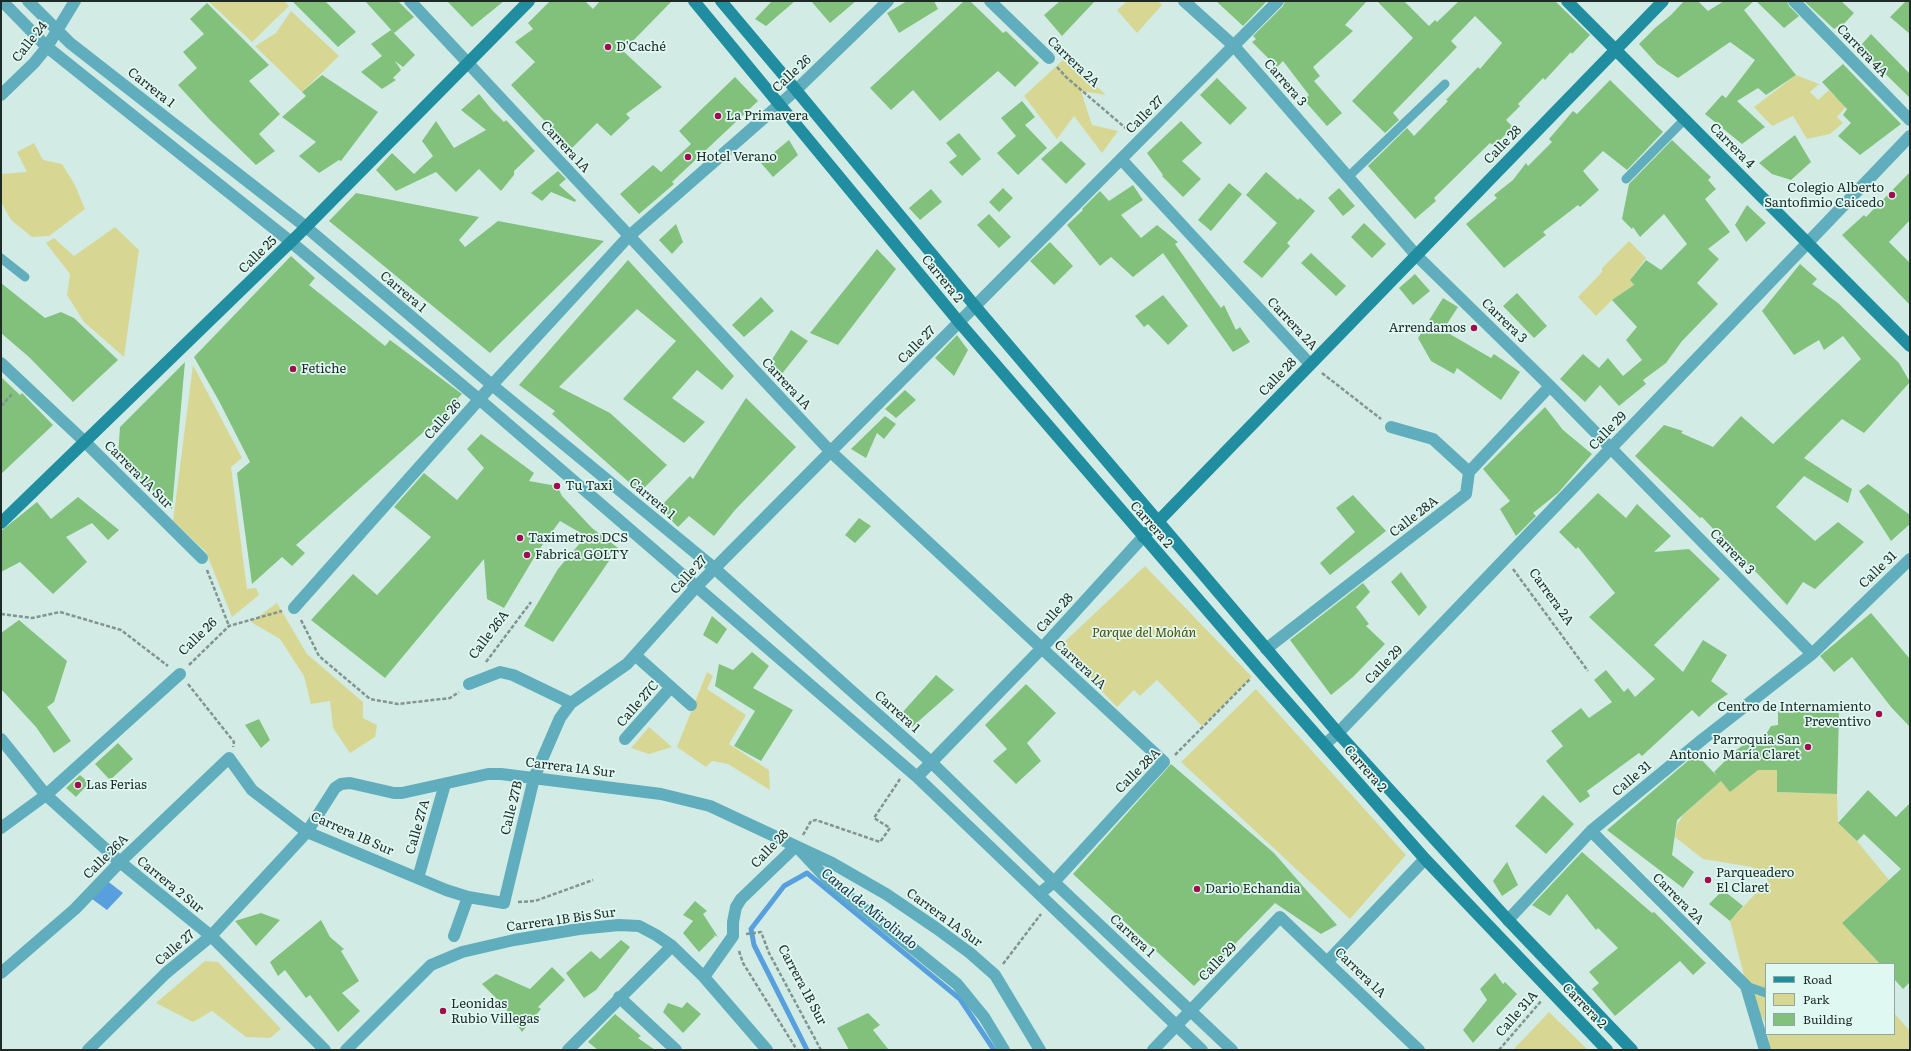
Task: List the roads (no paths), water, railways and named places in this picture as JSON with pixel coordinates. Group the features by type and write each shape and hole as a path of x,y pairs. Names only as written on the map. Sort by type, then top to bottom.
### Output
{"street":[{"path":"2,1 47,47 291,242 480,400 917,777 1202,1050"},
{"name":"Carrera 1","path":"28,1 57,32 306,227 492,385 714,568 931,762 1054,882 1232,1050"},
{"name":"Calle 24","path":"1,96 34,64 47,47 76,1"},
{"name":"Carrera 1A","path":"410,1 468,62 628,237 830,451 1164,762"},
{"name":"Calle 25","path":"1,523 291,242 529,1"},
{"name":"Carrera 2","path":"694,1 959,322 1143,537 1425,859 1607,1050"},
{"name":"Carrera 2","path":"721,1 975,306 1338,733 1508,920 1632,1050"},
{"name":"Calle 26","path":"294,608 492,385 628,237 796,90 888,1"},
{"name":"Carrera 2A","path":"990,1 1049,58"},
{"name":"Carrera 3","path":"1184,1 1234,46 1416,255 1611,447 1812,654"},
{"name":"Calle 27","path":"571,703 608,679 635,655 714,568 1278,1"},
{"name":"Carrera 4","path":"1568,1 1910,346"},
{"name":"Calle 28","path":"917,777 1042,648 1158,521 1663,1"},
{"name":"Carrera 4A","path":"1794,1 1910,120"},
{"name":"Calle 29","path":"1325,744 1338,733 1910,136"},
{"name":"Carrera 2A","path":"1121,159 1310,364"},
{"name":"Carrera 1A Sur","path":"1,363 84,441 202,558"},
{"path":"1392,426 1433,440 1469,472 1550,386"},
{"path":"1059,439 1074,423"},
{"name":"Calle 28A","path":"1266,648 1466,494 1469,472"},
{"name":"Calle 31","path":"1508,920 1590,832 1703,739 1812,654 1910,559"},
{"path":"635,655 691,705"},
{"path":"469,684 500,672 513,674 571,703"},
{"name":"Calle 26","path":"1,828 46,796 180,674"},
{"name":"Calle 27C","path":"625,739 671,687"},
{"name":"Calle 27B","path":"504,903 534,778 560,718 571,703"},
{"name":"Carrera 2 Sur","path":"1,739 46,796 120,862 211,936 326,1050"},
{"name":"Carrera 1B Sur","path":"229,758 252,790 307,832 468,897 504,903"},
{"name":"Calle 26A","path":"1,973 74,909 120,862 229,758"},
{"name":"Calle 28A","path":"1039,894 1054,882 1164,762"},
{"name":"Carrera 1A Sur","path":"335,788 341,784 350,783 394,793 402,793 488,774 516,775 661,794 710,806 753,824 832,863 886,894 970,953 995,975 1040,1050"},
{"name":"Calle 27A","path":"418,878 445,784"},
{"name":"Calle 27","path":"88,1050 166,973 211,936 307,832 335,788"},
{"name":"Carrera 2A","path":"1590,832 1746,986"},
{"name":"Calle 28","path":"704,977 739,935 733,922 736,907 741,899 796,846"},
{"name":"Carrera 1A Sur","path":"796,846 827,879 957,984 984,1017 1004,1050"},
{"path":"1328,961 1425,859"},
{"path":"454,936 468,897"},
{"name":"Carrera 1A","path":"1280,917 1328,961 1419,1050"},
{"name":"Calle 29","path":"1153,1050 1280,917"},
{"name":"Carrera 1B Bis Sur","path":"346,1050 431,965 462,952 514,940 579,929 618,925 639,926 672,946 704,977 767,1050"},
{"path":"568,1050 619,997 672,946"},
{"path":"1746,986 1765,1050"},
{"path":"619,997 676,1050"}],"lane":[{"path":"1348,177 1445,84"},
{"path":"1626,180 1685,119"},
{"path":"1,258 25,277"},
{"path":"1746,986 1765,993"}],"water":[{"path":"106,880 123,893 107,910 92,899"}],"waterway":[{"name":"Canal de Mirolindo","path":"807,1050 754,945 751,929 784,886 807,873 960,999 994,1050"}],"place":[{"name":"D'Caché","path":"608,47"},
{"name":"La Primavera","path":"718,116"},
{"name":"Hotel Verano","path":"688,157"},
{"name":"Colegio Alberto Santofimio Caicedo","path":"1892,195"},
{"name":"Arrendamos","path":"1474,328"},
{"name":"Fetiche","path":"293,369"},
{"name":"Tu Taxi","path":"557,486"},
{"name":"Taximetros DCS","path":"520,538"},
{"name":"Fabrica GOLTY","path":"527,555"},
{"name":"Centro de Internamiento Preventivo","path":"1879,714"},
{"name":"Parroquia San Antonio María Claret","path":"1808,747"},
{"name":"Las Ferias","path":"78,785"},
{"name":"Parqueadero El Claret","path":"1708,880"},
{"name":"Dario Echandia","path":"1197,889"},
{"name":"Leonidas Rubio Villegas","path":"443,1011"}],"park label":[{"name":"Parque del Mohán","path":"1144,633"}]}
